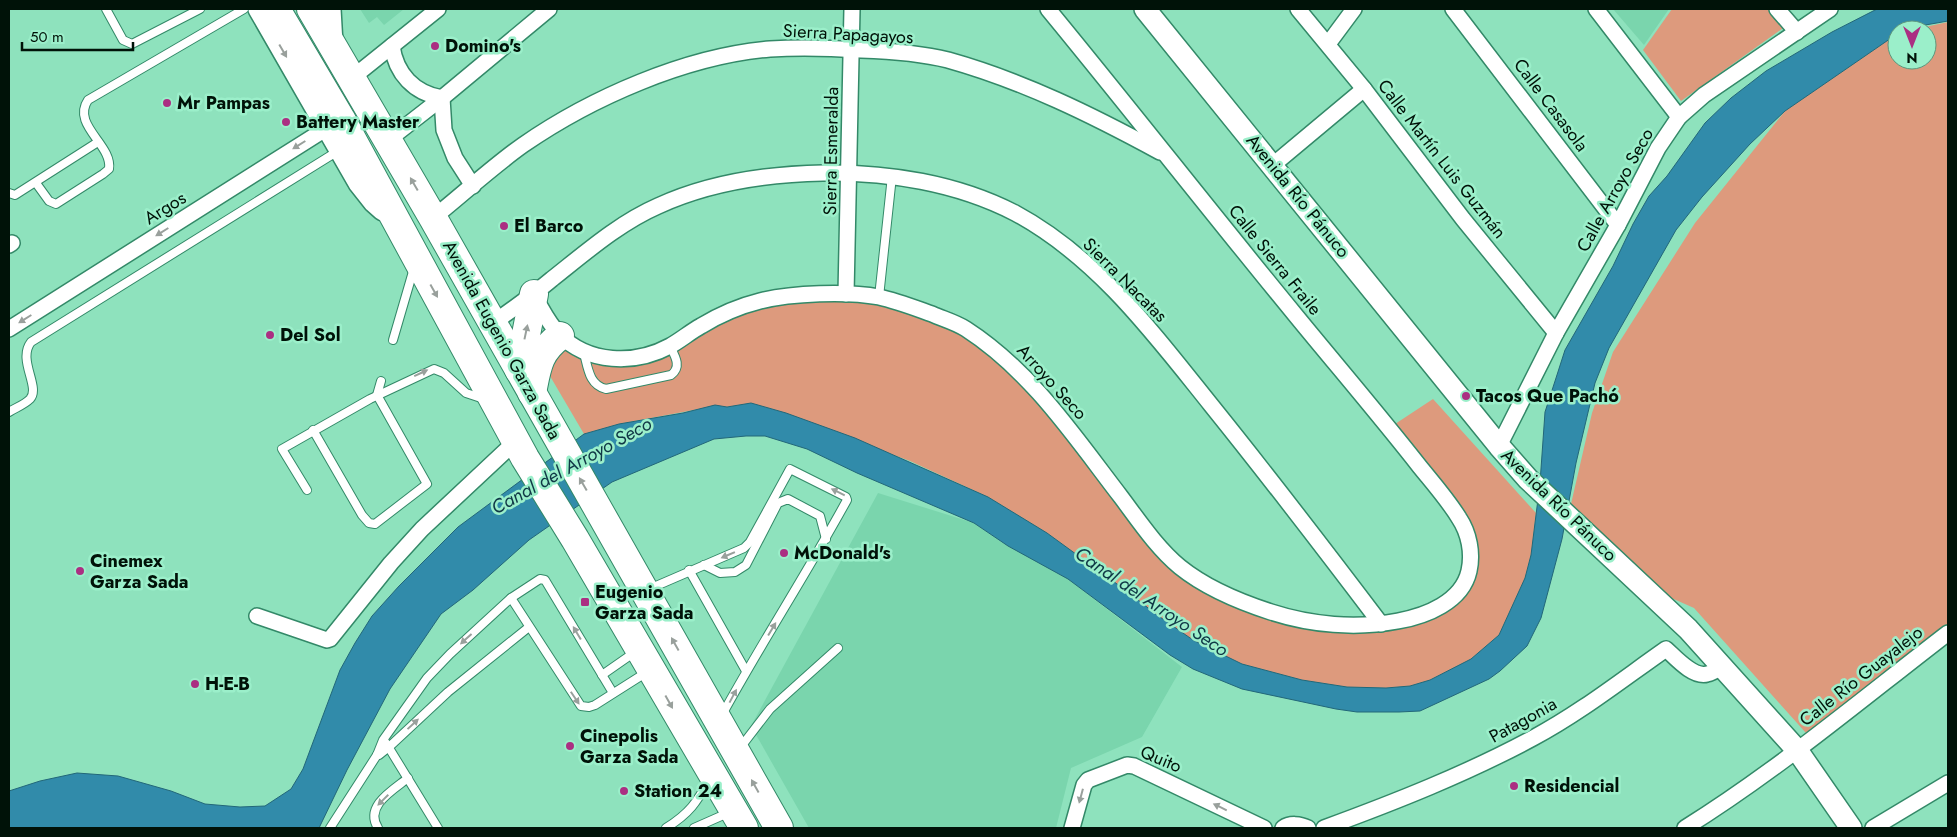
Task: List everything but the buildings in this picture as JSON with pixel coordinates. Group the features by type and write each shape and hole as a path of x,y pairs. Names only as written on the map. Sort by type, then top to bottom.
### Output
{"highway":[{"name":"Avenida Eugenio Garza Sada","path":"276,9 305,59 334,124 394,218 520,449 739,819"},
{"name":"Avenida Eugenio Garza Sada","path":"311,9 433,218 779,828"},
{"path":"519,370 534,294"},
{"path":"532,393 542,354 560,336"}],"street":[{"path":"259,9 334,124 340,150 366,193 394,218"},
{"path":"330,9 332,47"},
{"path":"352,78 438,9"},
{"path":"388,140 442,98 549,9"},
{"name":"Sierra Esmeralda","path":"846,294 852,9"},
{"name":"Calle Sierra Fraile","path":"1048,9 1413,458 1458,516 1468,538"},
{"name":"Avenida Río Pánuco","path":"1145,9 1273,165 1498,446 1528,479 1688,628 1797,750 1852,828"},
{"name":"Calle Martín Luis Guzmán","path":"1298,9 1364,89 1464,219 1556,333"},
{"path":"1328,44 1354,9"},
{"name":"Calle Casasola","path":"1453,9 1618,225"},
{"path":"1596,9 1679,116"},
{"path":"1777,9 1798,32"},
{"name":"Calle Arroyo Seco","path":"1498,446 1556,333 1618,225 1658,148 1679,116 1704,96 1830,9"},
{"path":"392,46 397,66 408,82 424,93 442,98"},
{"name":"Sierra Papagayos","path":"433,218 523,145 593,103 663,74 719,57 769,49 852,49 897,52 946,60 1023,85 1071,105 1166,155"},
{"path":"1273,165 1364,89"},
{"path":"442,98 444,130 455,158 473,186"},
{"name":"Argos","path":"9,329 334,124"},
{"name":"Sierra Nacatas","path":"493,324 534,294 597,243 658,206 702,190 797,173 849,173 892,176 969,194 1014,213 1052,236 1089,264 1162,344 1287,500 1381,624"},
{"name":"Arroyo Seco","path":"534,294 548,320 560,336 584,353 613,359 635,357 655,352 670,346 706,322 734,309 764,300 846,294 879,297 960,325 999,352 1051,405 1147,532 1180,567 1248,604 1285,616 1327,624 1381,624 1419,616 1440,607 1458,593 1469,570 1470,552 1468,538"},
{"path":"257,616 327,640 330,639 422,529 520,449"},
{"name":"Calle Río Guayalejo","path":"1685,828 1725,803 1797,750 1948,633"},
{"name":"Patagonia","path":"1324,828 1462,773 1535,737 1596,698 1666,649 1682,664 1700,674 1706,674 1722,666"},
{"name":"Quito","path":"1072,828 1084,785 1088,780 1127,765 1134,766 1264,828"},
{"path":"1873,828 1948,783"},
{"path":"1283,828 1287,825 1302,825 1308,828"}],"lane":[{"path":"108,10 123,40 132,44 200,9"},
{"path":"36,183 49,201 56,204 106,172 110,166 109,160 85,118 84,107 88,100 244,9"},
{"path":"12,194 36,183 98,142"},
{"path":"9,412 29,400 32,396 33,387 26,361 26,351 31,342 340,150"},
{"path":"879,297 892,176"},
{"path":"393,340 416,259"},
{"path":"584,353 593,383 598,388 606,389 671,375 675,372 677,358 670,346"},
{"path":"307,490 282,450 313,430 377,395 434,369 444,373 466,393 495,403"},
{"path":"313,430 362,515 369,523 375,524 427,484 377,395 381,382"},
{"path":"645,590 747,545 790,469 846,497 847,500 826,539 746,671 719,722"},
{"path":"704,565 720,573 735,572 746,565 778,503 788,499 820,516 826,539"},
{"path":"688,570 746,671"},
{"path":"330,828 376,755 383,740 433,672 511,598 540,579 544,579 613,693"},
{"path":"511,598 581,706 589,707 595,705 613,693 645,660"},
{"path":"376,755 379,755 389,747 448,692 529,627"},
{"path":"736,752 770,709 838,648"},
{"path":"602,675 645,660"},
{"path":"383,740 438,828"},
{"path":"666,828 681,819 693,807 712,775"},
{"path":"378,828 374,818 378,803 408,778"},
{"path":"694,828 739,819"}],"shaded area":[{"path":"360,9 404,9 384,25 377,17 369,23"},
{"path":"1613,9 1669,9 1644,45"},
{"path":"1672,9 1769,9 1786,26 1681,101 1643,50"},
{"path":"1948,22 1948,635 1806,733 1694,608 1660,593 1571,504 1592,413 1613,352 1695,223 1785,111 1887,41 1887,70 1937,70 1937,24"},
{"path":"819,295 921,310 999,352 1180,567 1290,617 1401,621 1458,593 1468,538 1389,428 1433,399 1536,513 1531,555 1525,578 1499,635 1471,659 1430,680 1410,686 1386,688 1347,687 1302,680 1242,664 1193,640 1047,533 988,497 910,461 751,403 727,407 715,406 619,424 584,434 540,359 552,342 584,353 635,357 738,308"},
{"path":"878,493 974,523 1001,542 1068,579 1182,667 1142,737 1071,768 1056,828 809,828 751,726"}],"water":[{"name":"Canal del Arroyo Seco","path":"1877,9 1948,9 1948,21 1937,23 1937,20 1887,20 1887,41 1785,111 1750,144 1702,197 1676,230 1609,348 1595,383 1576,463 1562,539 1541,618 1527,646 1489,679 1420,711 1357,712 1242,689 1193,669 1170,655 1068,579 1008,546 974,523 857,473 807,449 765,436 746,436 714,439 612,482 529,540 473,590 441,614 390,689 319,828 9,828 9,791 40,781 77,773 118,776 171,791 205,804 240,807 265,806 291,789 303,769 340,670 372,616 458,527 584,434 619,424 683,413 715,405 727,407 751,403 786,413 855,438 988,497 1047,533 1193,640 1242,664 1302,680 1347,687 1386,688 1410,686 1430,680 1471,659 1499,635 1525,578 1531,555 1540,483 1545,412 1565,350 1613,266 1649,196 1667,176 1705,123 1731,98 1766,71 1832,32"}],"place":[{"name":"Domino's","path":"435,46"},
{"name":"Mr Pampas","path":"167,103"},
{"name":"Battery Master","path":"286,122"},
{"name":"El Barco","path":"504,226"},
{"name":"Del Sol","path":"270,335"},
{"name":"Tacos Que Pachó","path":"1466,396"},
{"name":"McDonald's","path":"784,553"},
{"name":"Cinemex Garza Sada","path":"80,571"},
{"name":"Eugenio Garza Sada","path":"585,602"},
{"name":"H-E-B","path":"195,684"},
{"name":"Cinepolis Garza Sada","path":"570,746"},
{"name":"Residencial","path":"1514,786"},
{"name":"Station 24","path":"624,791"}]}
